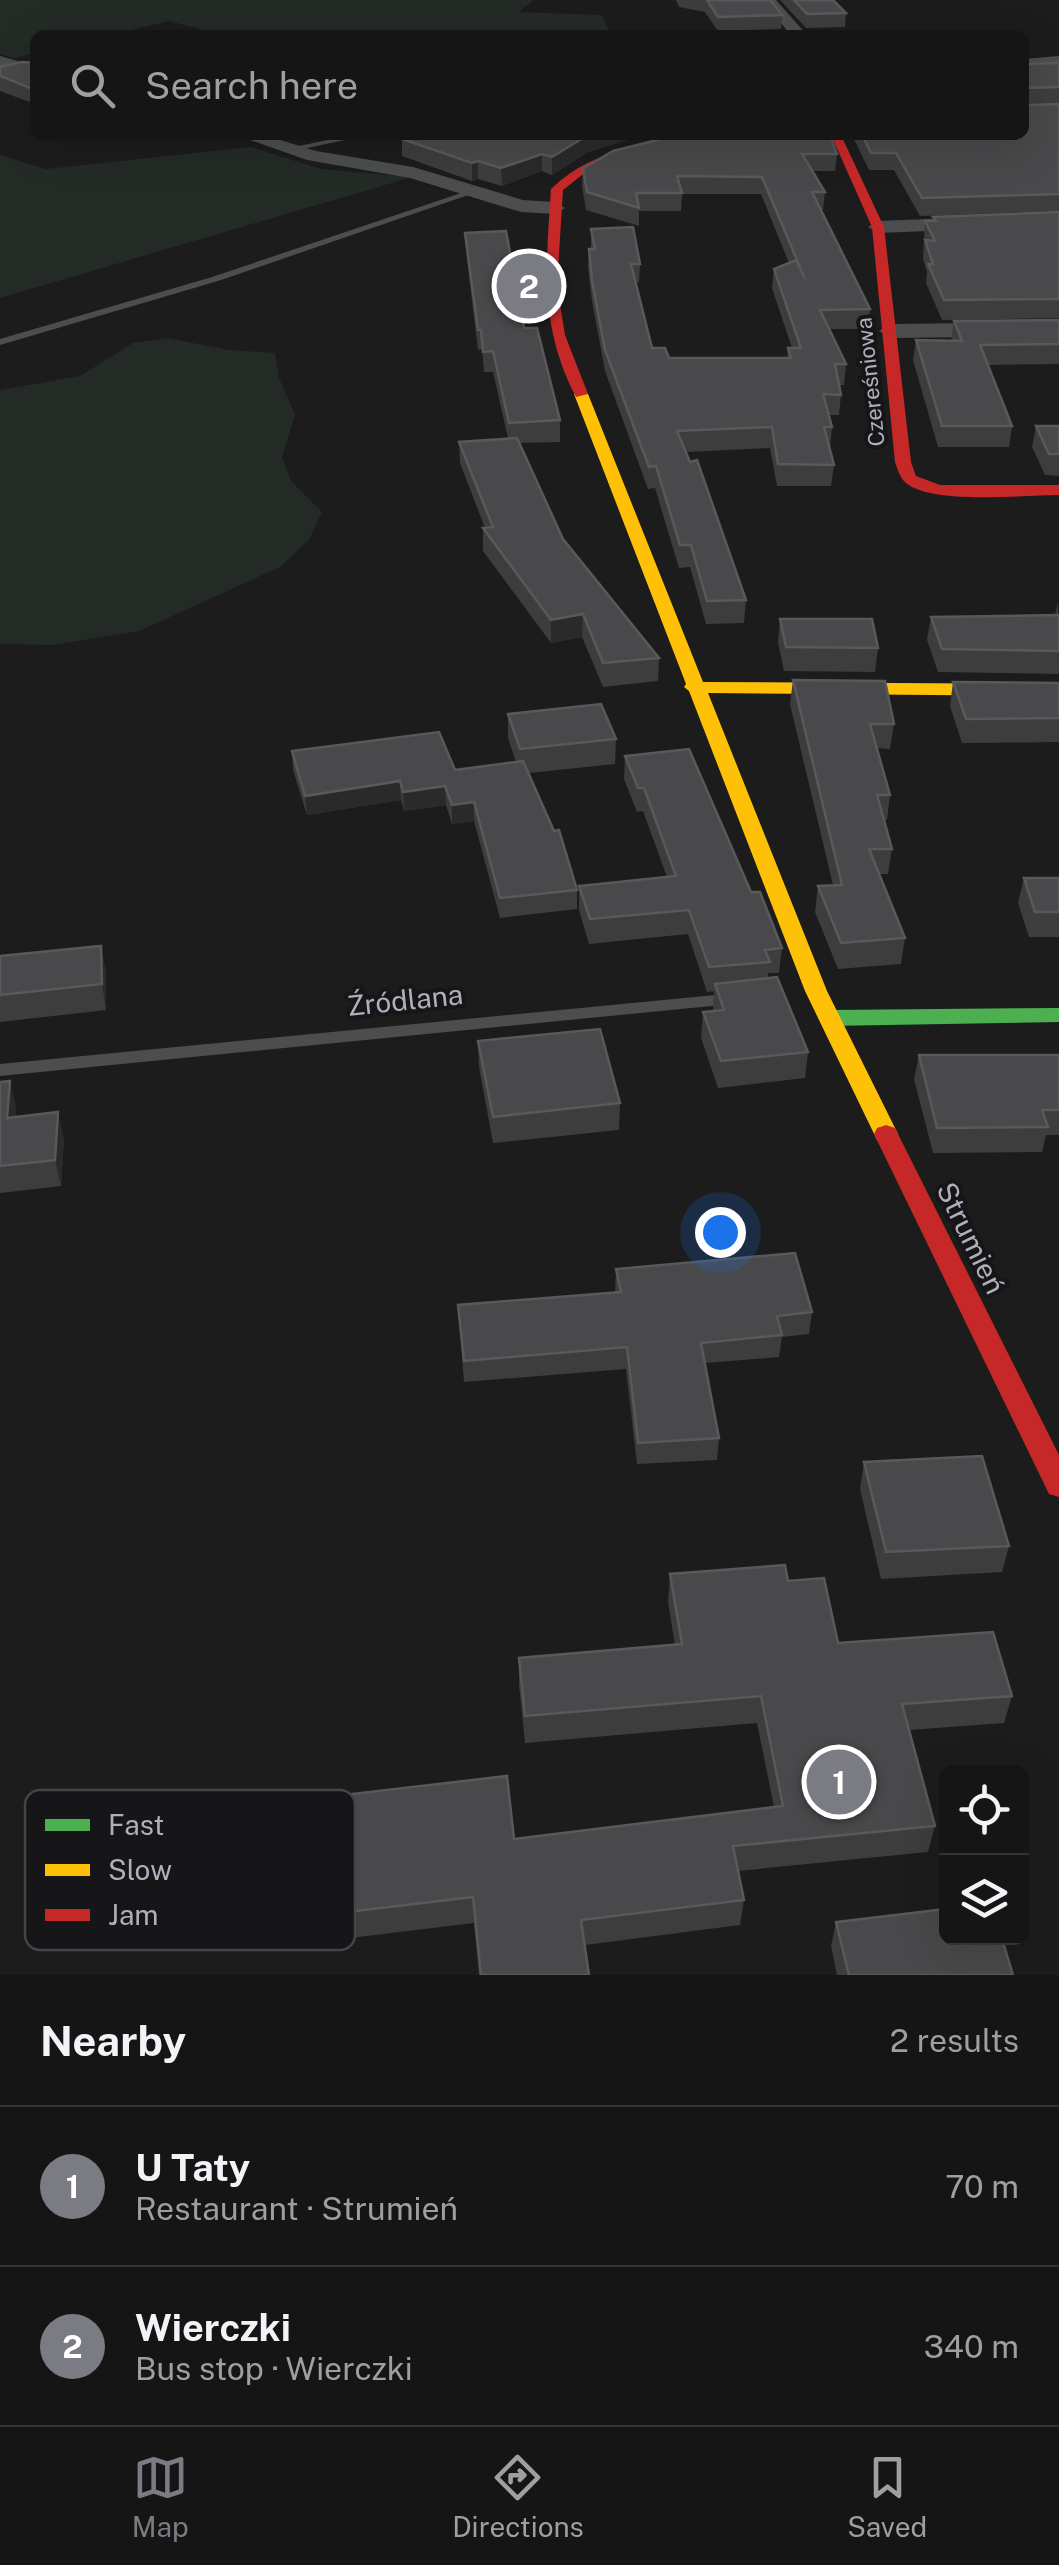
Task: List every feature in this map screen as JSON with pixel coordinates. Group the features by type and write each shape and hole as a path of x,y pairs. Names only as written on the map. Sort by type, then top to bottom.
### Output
{"street":[{"path":"768,0 795,30"},
{"path":"0,61 30,69"},
{"path":"1029,64 1059,61"},
{"path":"260,140 413,173 521,206 556,208 557,189 564,178 606,159 727,140"},
{"name":"Czereśniowa","path":"838,140 878,227 903,462 909,479 938,490 1059,490"},
{"name":"Strumień","path":"556,208 551,286 558,335 693,687 816,992 1059,1486"},
{"path":"878,227 1059,220"},
{"path":"890,331 1059,329"},
{"path":"693,687 1059,690"},
{"path":"829,1018 1059,1015"}],"lane":[{"path":"288,149 337,140"},
{"path":"0,342 215,279 476,191"},
{"path":"790,993 816,992"},
{"name":"Źródlana","path":"0,1070 750,997"}],"shaded area":[{"path":"0,0 533,0 519,12 602,15 609,30 204,30 169,21 131,30 30,30 30,54 14,58 0,54"},
{"path":"251,147 321,169 412,177 0,298 0,155 46,169"},
{"path":"167,338 229,350 275,353 279,378 295,415 282,457 291,481 322,512 309,540 280,567 139,631 52,645 0,644 0,390 80,376 133,343"}],"building":[{"path":"707,0 770,0 782,15 718,17"},
{"path":"794,0 833,0 846,13 807,14"},
{"path":"30,63 30,88 0,76 0,67"},
{"path":"1059,63 1059,87 1029,88 1029,64"},
{"path":"1059,104 1059,194 922,198 896,153 871,153 864,140 1029,140 1029,105"},
{"path":"405,140 580,140 552,157 542,154 501,168 472,163"},
{"path":"657,140 832,140 837,154 802,154 825,192 812,192 870,309 820,310 846,364 835,364 841,395 823,394 832,427 824,427 834,465 778,464 772,427 677,431 690,462 697,460 746,600 707,601 691,545 680,545 656,466 649,467 605,350 592,281 589,249 595,249 591,229 633,227 640,264 631,264 652,348 665,348 669,358 791,358 788,348 801,348 774,269 796,260 805,279 762,177 677,176 682,193 636,193 639,208 587,192 583,169 613,151"},
{"path":"1059,212 1059,299 944,300 928,264 933,264 925,240 935,241 925,221 936,221 933,217"},
{"path":"506,231 524,328 537,328 560,420 509,423 493,351 483,352 465,233"},
{"path":"1059,320 1059,344 980,345 1012,426 942,426 916,340 962,341 954,321"},
{"path":"1036,426 1059,426 1059,454 1049,454"},
{"path":"517,438 563,539 659,658 603,663 583,614 551,620 483,528 493,527 459,442"},
{"path":"1059,615 1059,651 942,649 931,617"},
{"path":"780,619 872,619 878,648 786,647"},
{"path":"793,680 885,681 894,724 870,724 890,795 877,795 892,849 869,849 905,938 841,943 818,886 842,885"},
{"path":"953,682 1059,683 1059,718 966,719"},
{"path":"601,704 616,739 520,749 508,714"},
{"path":"439,732 455,770 523,761 554,831 559,830 577,890 500,898 474,802 452,805 445,786 403,792 400,781 305,796 292,751"},
{"path":"689,749 751,892 760,892 782,948 765,950 770,962 709,967 689,910 590,919 579,886 676,876 644,788 638,788 625,756"},
{"path":"1024,878 1059,878 1059,912 1035,912"},
{"path":"101,946 102,984 0,995 0,956"},
{"path":"777,977 808,1052 721,1061 703,1012 724,1010 715,984"},
{"path":"600,1029 620,1103 493,1117 478,1041"},
{"path":"919,1055 1059,1055 1059,1110 1042,1110 1048,1127 937,1128"},
{"path":"10,1081 7,1118 58,1112 55,1160 0,1166 0,1082"},
{"path":"795,1253 812,1312 777,1316 782,1335 701,1343 719,1438 638,1443 627,1347 464,1361 458,1305 621,1292 616,1269"},
{"path":"982,1456 1009,1546 886,1552 864,1462"},
{"path":"785,1565 788,1581 824,1578 838,1643 993,1632 1012,1696 902,1704 935,1826 733,1846 744,1900 581,1920 589,1975 481,1975 473,1897 355,1911 355,1794 507,1776 514,1839 783,1806 761,1696 525,1716 519,1658 682,1644 670,1574"},
{"path":"939,1910 939,1945 1004,1945 1013,1975 849,1975 836,1922"}],"traffic: fast":[{"path":"829,1018 1059,1015"}],"traffic: slow":[{"path":"581,394 816,991 886,1134"},
{"path":"693,687 1059,690"}],"traffic: jam":[{"path":"581,394 558,335 551,286 557,189 601,160 652,146 702,140"},
{"path":"838,140 878,227 903,462 909,479 940,490 1059,490"},
{"path":"886,1134 1059,1485"}],"place":[{"name":"Wierczki","path":"529,286"},
{"name":"U Taty","path":"839,1782"}]}
